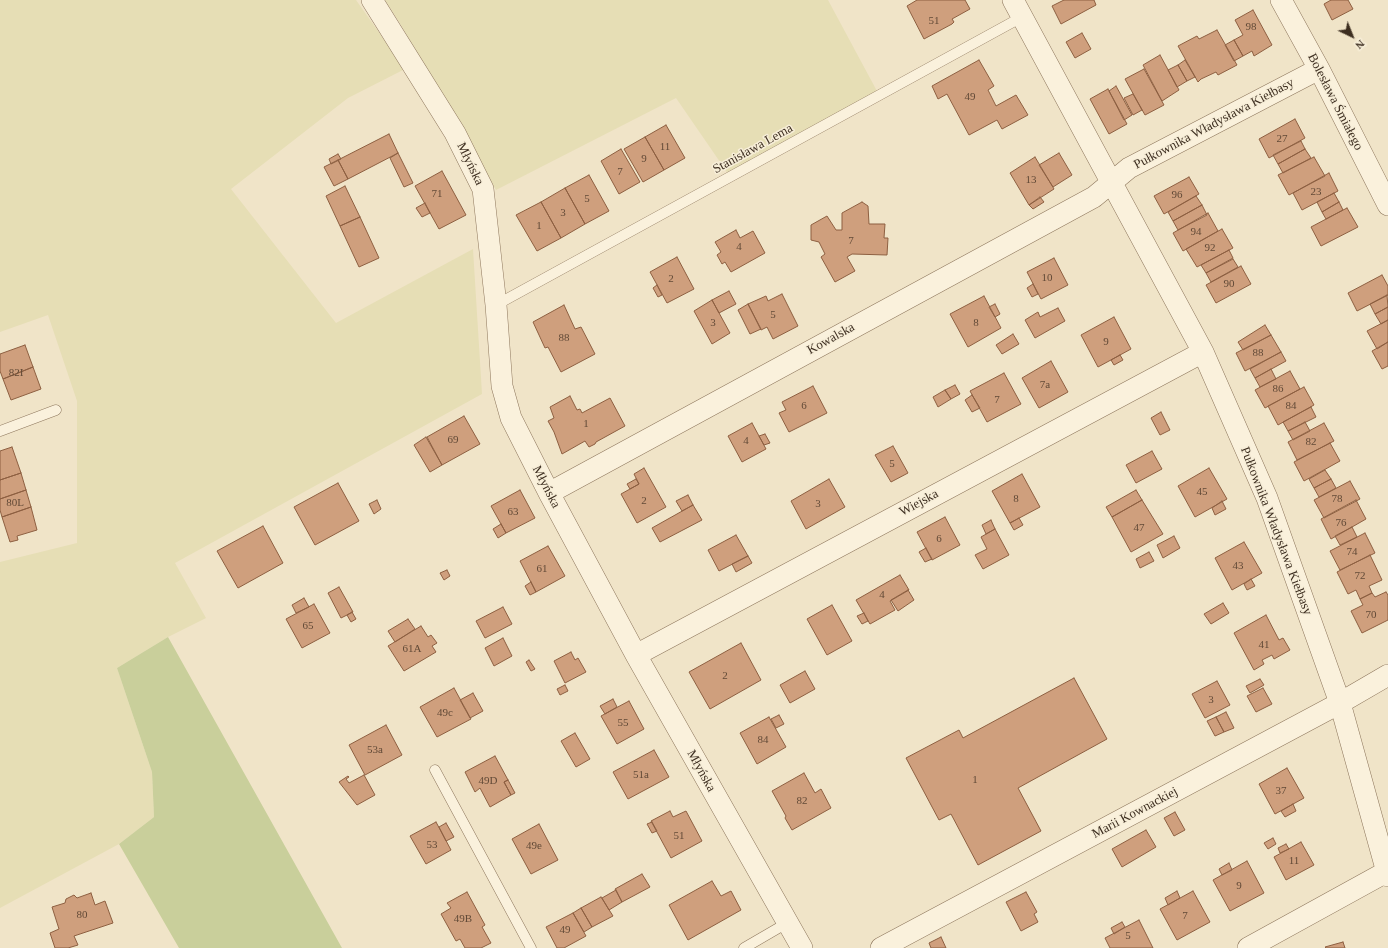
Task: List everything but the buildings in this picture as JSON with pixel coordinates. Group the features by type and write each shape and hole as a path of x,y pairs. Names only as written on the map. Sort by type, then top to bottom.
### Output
{"street":[{"name":"Młyńska","path":"372,0 455,133 483,189 496,305 502,386 511,418 549,493 636,655 802,948"},
{"name":"Bolesława Śmiałego","path":"1282,0 1388,205"},
{"name":"Pułkownika Władysława Kiełbasy","path":"1018,8 1203,352 1267,498 1340,703 1388,873"},
{"name":"Pułkownika Władysława Kiełbasy","path":"1112,182 1130,168 1319,69"},
{"name":"Kowalska","path":"549,493 1094,197 1112,182"},
{"name":"Wiejska","path":"636,655 1203,352"},
{"name":"Marii Kownackiej","path":"881,948 1340,703 1388,675"},
{"path":"1248,948 1388,873"}],"lane":[{"name":"Stanisława Lema","path":"496,305 1018,8"},
{"path":"0,431 56,410"},
{"path":"435,770 531,948"},
{"path":"744,948 787,923"}],"shaded area":[{"path":"0,0 356,0 405,69 348,98 231,189 336,323 473,249 482,394 175,563 206,618 168,637 117,668 152,772 154,817 119,844 0,908 0,562 77,543 77,401 48,315 0,332"},
{"path":"385,0 828,0 878,93 729,175 676,98 496,190 401,25"}],"green space":[{"path":"168,637 342,948 179,948 119,844 154,817 152,772 117,668"}]}
